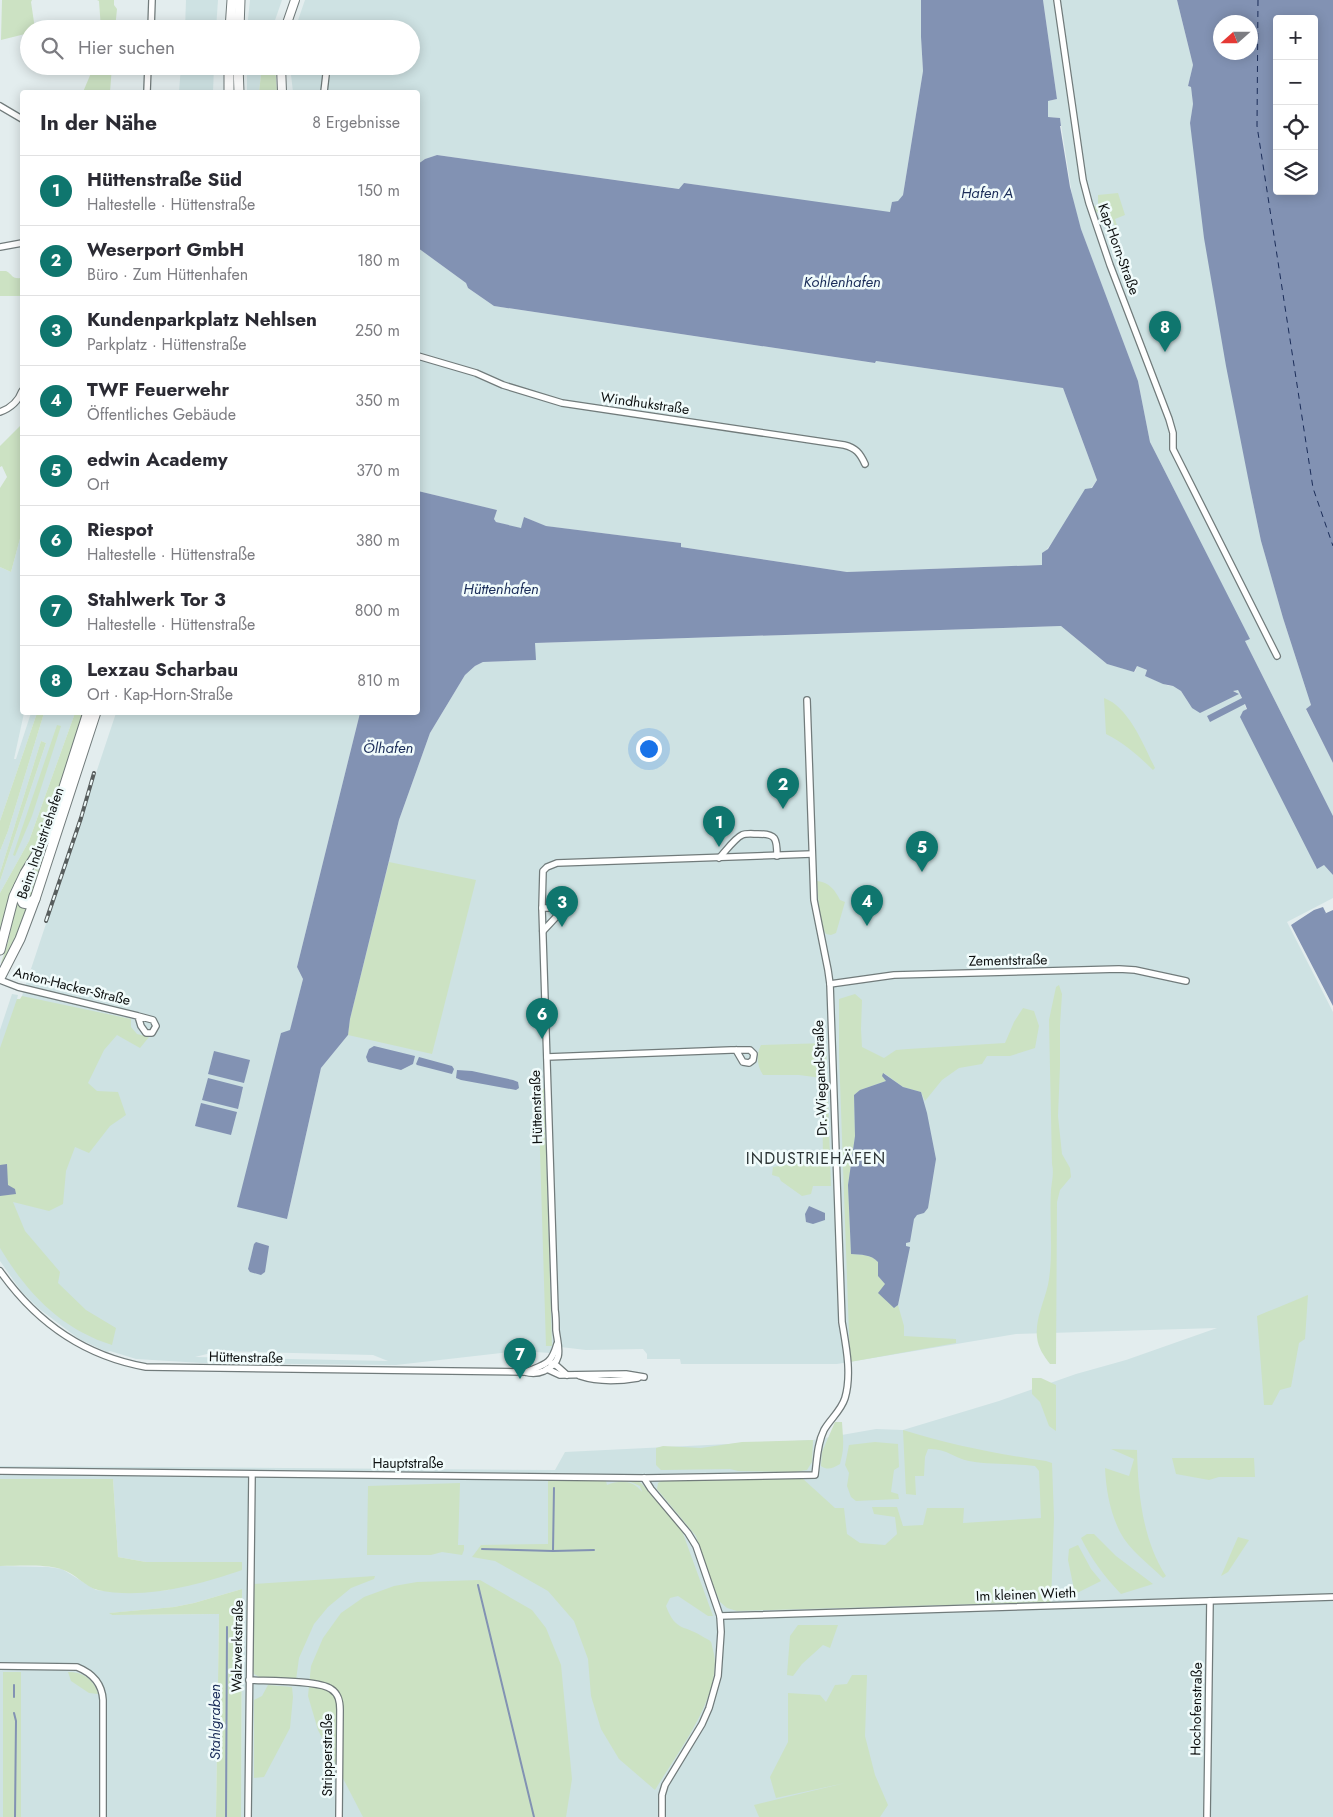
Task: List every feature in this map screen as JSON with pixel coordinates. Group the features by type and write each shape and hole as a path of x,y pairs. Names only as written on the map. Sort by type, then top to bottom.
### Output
{"main road":[{"path":"231,20 232,0"},
{"path":"239,20 240,0"},
{"path":"229,75 229,90"},
{"path":"238,75 239,90"},
{"name":"Beim Industriehafen","path":"0,950 10,910 20,884 49,834 87,715"},
{"name":"Beim Industriehafen","path":"0,979 20,939 35,900 95,715"},
{"path":"20,884 22,901 28,904 35,900"}],"street":[{"path":"151,20 152,0"},
{"path":"289,20 295,0"},
{"name":"Kap-Horn-Straße","path":"1057,0 1084,180 1098,232 1169,419 1173,433 1173,449 1277,656"},
{"path":"147,90 148,75"},
{"path":"281,75 282,90"},
{"path":"324,90 326,75"},
{"path":"0,106 20,119"},
{"path":"0,247 20,243"},
{"name":"Windhukstraße","path":"420,357 562,403 844,445 854,448 860,454 865,464"},
{"path":"0,412 11,407 20,395"},
{"name":"Dr.-Wiegand-Straße","path":"807,700 814,900 830,984 842,1322 848,1377 845,1398 824,1430 818,1448 815,1475"},
{"path":"718,858 742,835 769,834 774,836 776,841 777,856"},
{"name":"Hüttenstraße","path":"0,1271 20,1297 63,1334 89,1350 129,1364 159,1368 525,1372 531,1374 549,1365 558,1342 542,908 543,871 557,863 812,854"},
{"path":"542,908 556,908 558,913 543,931"},
{"name":"Zementstraße","path":"830,984 913,974 1119,969 1135,970 1186,981"},
{"name":"Anton-Hacker-Straße","path":"0,979 18,987 138,1016"},
{"path":"548,1057 736,1050"},
{"path":"549,1365 560,1375 578,1376 591,1380 626,1380 644,1377"},
{"name":"Hauptstraße","path":"0,1471 644,1478 815,1475"},
{"name":"Walzwerkstraße","path":"248,1817 252,1474"},
{"path":"644,1478 688,1533 696,1546 720,1616 720,1664 714,1693 702,1724 665,1785 662,1795 662,1817"},
{"name":"Im kleinen Wieth","path":"720,1616 1333,1597"},
{"name":"Hochofenstraße","path":"1207,1817 1210,1601"},
{"path":"0,1666 77,1667 88,1671 97,1680 103,1693 103,1817"},
{"name":"Stripperstraße","path":"249,1680 324,1685 335,1692 340,1700 339,1817"}],"shaded area":[{"path":"186,0 218,0 217,20 185,20"},
{"path":"250,0 282,0 275,20 248,20"},
{"path":"305,0 921,0 923,71 903,195 890,212 887,213 684,183 680,189 437,155 420,163 420,90 293,90 291,75 420,75 420,20 298,20"},
{"path":"1043,0 1177,0 1193,65 1188,86 1191,87 1193,104 1190,123 1250,488 1261,541 1311,705 1306,710 1333,763 1333,816 1245,641 1249,638 1150,442 1138,381 1081,229 1073,201 1060,118 1048,117 1048,101 1057,99"},
{"path":"180,75 214,75 213,90 179,90"},
{"path":"247,75 261,75 259,90 247,90"},
{"path":"420,249 494,306 875,363 876,361 1063,388 1097,480 1045,552 1042,565 847,572 681,547 681,543 545,526 524,517 522,529 496,522 494,519 496,510 420,491"},
{"path":"20,538 20,715 24,715 14,759 16,759 30,715 36,715 0,821 0,567 11,572"},
{"path":"1061,626 1107,664 1135,672 1137,666 1147,670 1145,676 1173,686 1181,691 1192,708 1237,693 1233,690 1238,690 1316,868 1324,865 1333,875 1333,898 1287,922 1333,1012 1333,1817 241,1817 242,1589 174,1607 110,1613 112,1615 219,1614 216,1817 0,1817 0,1566 62,1569 96,1590 125,1593 169,1590 192,1563 146,1562 118,1557 113,1479 0,1479 0,1466 555,1470 565,1452 813,1440 876,1429 903,1430 999,1401 1076,1374 1126,1360 1217,1328 1016,1334 837,1364 681,1364 680,1359 647,1359 647,1354 643,1349 586,1350 552,1346 551,1353 518,1351 396,1365 202,1363 136,1359 110,1351 107,1352 79,1339 38,1308 21,1291 0,1261 0,1030 12,994 18,995 17,999 21,999 115,715 360,715 297,967 303,979 290,1031 281,1033 287,1219 321,1068 348,1035 350,1019 399,820 430,733 465,675 475,666 483,662 535,660 535,643","holes":["219,1351 373,1355 388,1361 195,1357"]},
{"path":"43,715 74,715 29,841 0,893 0,881 46,743 41,741 0,873 0,851 8,831"}],"green space":[{"path":"2,0 32,0 34,20 20,20 20,35 1,40"},
{"path":"97,0 114,0 114,5 117,9 116,20 100,20 99,1"},
{"path":"90,75 111,75 110,90 84,90"},
{"path":"261,75 276,75 277,90 259,90"},
{"path":"1118,193 1125,215 1115,219 1120,236 1114,238 1114,223 1095,211 1093,207 1098,205 1098,195"},
{"path":"0,271 6,271 16,278 20,278 20,296 0,296"},
{"path":"20,426 20,538 11,572 0,567 0,488 7,477 2,466 0,467 0,446"},
{"path":"1104,698 1121,710 1135,728 1155,768 1153,770 1131,750 1106,734"},
{"path":"36,715 43,715 8,831 0,851 0,821"},
{"path":"74,715 84,715 45,835 19,877 0,929 0,893 29,841"},
{"path":"57,725 61,726 32,816 15,856 13,855"},
{"path":"41,741 46,743 0,881 0,873"},
{"path":"48,847 35,893 29,900 25,899 24,887"},
{"path":"389,862 476,880 432,1054 348,1035 350,1019"},
{"path":"817,881 828,885 834,890 840,900 845,902 836,933 831,935 826,934 820,922"},
{"path":"17,898 29,908 3,964 1,963 8,942"},
{"path":"1059,985 1062,994 1058,1116 1062,1154 1070,1168 1071,1177 1060,1190 1057,1202 1056,1364 1050,1364 1040,1348 1037,1331 1048,1285 1051,1261 1051,1190 1053,1170 1049,1020 1056,987"},
{"path":"855,994 862,1000 862,1047 884,1058 896,1050 1005,1043 1014,1022 1023,1008 1034,1011 1039,1026 1035,1048 1010,1056 987,1056 982,1064 959,1068 942,1080 925,1101 921,1092 903,1087 884,1073 886,1081 860,1090 854,1095 855,1136 848,1185 851,1254 869,1256 878,1262 878,1276 885,1284 894,1308 898,1305 904,1326 904,1336 956,1339 956,1343 850,1362 839,1054 839,999"},
{"path":"22,996 131,1019 131,1027 137,1034 149,1037 140,1048 117,1035 104,1050 88,1083 97,1091 118,1092 126,1115 110,1126 89,1153 75,1147 66,1171 63,1204 49,1211 13,1202 25,1231 60,1272 58,1283 86,1310 116,1328 112,1345 77,1329 47,1307 22,1280 0,1248 0,1048 17,999 20,999"},
{"path":"826,1043 831,1186 813,1186 811,1194 802,1196 781,1181 779,1177 772,1175 773,1167 803,1162 823,1162 822,1078 799,1075 763,1075 758,1064 758,1053 761,1045"},
{"path":"538,1087 544,1089 552,1346 546,1346"},
{"path":"1308,1295 1305,1339 1299,1343 1291,1387 1280,1390 1272,1405 1264,1405 1257,1316"},
{"path":"1032,1378 1041,1378 1056,1385 1056,1431 1049,1426 1040,1402 1032,1394"},
{"path":"835,1422 842,1422 843,1452 840,1464 828,1469 821,1466 822,1452"},
{"path":"903,1430 956,1445 1052,1463 1054,1518 1051,1602 737,1611 727,1608 720,1602 706,1568 696,1536 657,1489 658,1483 663,1480 802,1478 835,1508 844,1508 847,1534 860,1543 885,1545 897,1534 895,1517 874,1514 872,1507 897,1507 903,1526 923,1525 927,1508 964,1508 963,1523 1041,1518 1039,1471 1035,1466 969,1461 940,1450 928,1449 925,1457 924,1476 915,1476 916,1495 906,1494"},
{"path":"813,1440 812,1462 807,1470 795,1472 738,1471 730,1469 661,1470 656,1465 656,1448 663,1446 701,1448 742,1442"},
{"path":"875,1442 898,1444 899,1467 894,1470 891,1492 898,1494 899,1499 856,1501 851,1497 847,1486 849,1473 845,1465 849,1445"},
{"path":"1111,1449 1137,1450 1140,1499 1143,1515 1151,1547 1166,1576 1163,1578 1129,1545 1120,1532 1109,1501 1105,1468 1129,1476 1134,1459"},
{"path":"1172,1458 1254,1458 1255,1477 1219,1477 1209,1480 1176,1474"},
{"path":"0,1479 113,1479 118,1557 146,1562 242,1562 242,1570 189,1586 152,1592 115,1593 93,1588 66,1571 54,1567 0,1566"},
{"path":"626,1480 636,1480 641,1483 681,1528 713,1616 708,1616 678,1596 670,1598 666,1606 677,1624 711,1641 715,1667 712,1685 696,1723 655,1790 619,1759 601,1729 591,1696 588,1659 574,1621 548,1591 495,1561 472,1557 481,1545 548,1544 548,1481 606,1481 607,1485 626,1482 635,1485 642,1492 640,1486"},
{"path":"460,1483 458,1545 464,1545 462,1555 442,1552 431,1555 367,1555 368,1486"},
{"path":"1087,1534 1094,1534 1116,1556 1153,1584 1121,1594 1109,1581 1085,1546 1081,1538"},
{"path":"1238,1537 1249,1540 1228,1572 1221,1576"},
{"path":"1078,1545 1091,1569 1101,1581 1075,1594 1068,1560 1069,1549"},
{"path":"375,1576 374,1579 351,1588 328,1607 314,1624 299,1658 296,1680 261,1678 254,1674 252,1665 253,1584"},
{"path":"480,1580 532,1610 546,1628 561,1665 572,1779 566,1817 363,1817 318,1730 308,1696 311,1666 323,1638 341,1613 364,1597 394,1586 417,1582"},
{"path":"242,1589 241,1817 216,1817 219,1614 112,1615 109,1613 174,1607"},
{"path":"798,1625 838,1625 830,1648 823,1645 802,1664 793,1676 787,1675 790,1636"},
{"path":"3,1672 21,1672 21,1817 3,1817"},
{"path":"68,1672 78,1673 87,1677 94,1684 98,1694 89,1693 71,1681"},
{"path":"852,1675 867,1675 865,1736 875,1775 888,1805 880,1817 759,1817 754,1805 845,1783 776,1798 770,1777 788,1742 788,1693 820,1695 826,1702 835,1685 847,1684"},
{"path":"268,1685 292,1687 290,1728 264,1777 254,1778 254,1700 262,1696"}],"water":[{"path":"921,0 1043,0 1057,99 1048,101 1048,117 1060,118 1070,187 1081,229 1138,381 1150,442 1250,639 1245,641 1333,816 1333,875 1324,865 1317,869 1240,717 1243,711 1247,709 1245,704 1210,722 1207,716 1242,698 1238,690 1233,691 1239,694 1200,713 1192,708 1181,691 1173,686 1145,676 1147,670 1137,666 1134,672 1107,664 1061,626 535,643 536,660 483,662 475,666 465,675 430,733 399,820 350,1019 348,1035 321,1068 287,1219 237,1207 281,1033 290,1030 303,979 297,967 360,715 420,715 420,491 497,510 494,519 496,522 521,528 524,517 546,526 681,543 681,547 847,572 1042,565 1042,553 1048,549 1085,489 1092,488 1097,480 1063,388 876,361 875,363 494,306 420,249 420,163 437,155 679,189 684,183 890,212 892,202 898,201 903,195 923,71"},
{"path":"1177,0 1333,0 1333,763 1306,709 1311,705 1261,541 1226,366 1204,238 1190,123 1193,104 1191,87 1188,86 1193,65"},
{"path":"1323,907 1326,913 1324,914 1333,910 1333,1006 1291,925 1314,910"},
{"path":"374,1046 415,1056 413,1064 401,1070 368,1062 366,1057 369,1049"},
{"path":"214,1051 250,1060 244,1083 208,1074"},
{"path":"419,1057 452,1066 454,1069 452,1074 417,1065"},
{"path":"457,1070 472,1071 513,1080 518,1082 519,1088 516,1090 461,1080 456,1078"},
{"path":"883,1073 903,1087 921,1092 936,1159 928,1208 914,1219 910,1242 906,1243 906,1246 910,1247 898,1305 894,1308 878,1293 885,1284 878,1276 878,1262 869,1256 851,1254 848,1185 855,1136 854,1095 860,1090 886,1081 882,1076"},
{"path":"208,1078 243,1087 238,1109 202,1100"},
{"path":"201,1103 237,1112 231,1135 195,1126"},
{"path":"7,1164 8,1185 15,1189 16,1194 0,1196 0,1165"},
{"path":"809,1206 825,1213 825,1220 813,1224 806,1222 805,1214"},
{"path":"256,1242 269,1246 265,1272 261,1275 250,1272 248,1269"}],"waterway":[{"path":"553,1551 554,1488"},
{"path":"482,1549 594,1550"},
{"path":"478,1585 534,1817"},
{"name":"Stahlgraben","path":"226,1817 227,1627"},
{"path":"14,1685 14,1697"},
{"path":"14,1713 16,1721 15,1817"}],"ferry route":[{"path":"1258,0 1257,126 1313,488 1333,546"}],"railway":[{"path":"46,921 81,818 94,773"}],"place":[{"name":"Lexzau Scharbau","path":"1165,352"},
{"name":"Weserport GmbH","path":"783,809"},
{"name":"Hüttenstraße Süd","path":"719,847"},
{"name":"edwin Academy","path":"922,872"},
{"name":"TWF Feuerwehr","path":"867,926"},
{"name":"Kundenparkplatz Nehlsen","path":"562,927"},
{"name":"Riespot","path":"542,1039"},
{"name":"Stahlwerk Tor 3","path":"520,1379"}],"district":[{"name":"INDUSTRIEHÄFEN","path":"816,1158"}],"water label":[{"name":"Hafen A","path":"987,193"},
{"name":"Kohlenhafen","path":"842,282"},
{"name":"Hüttenhafen","path":"501,589"},
{"name":"Ölhafen","path":"388,748"}]}
